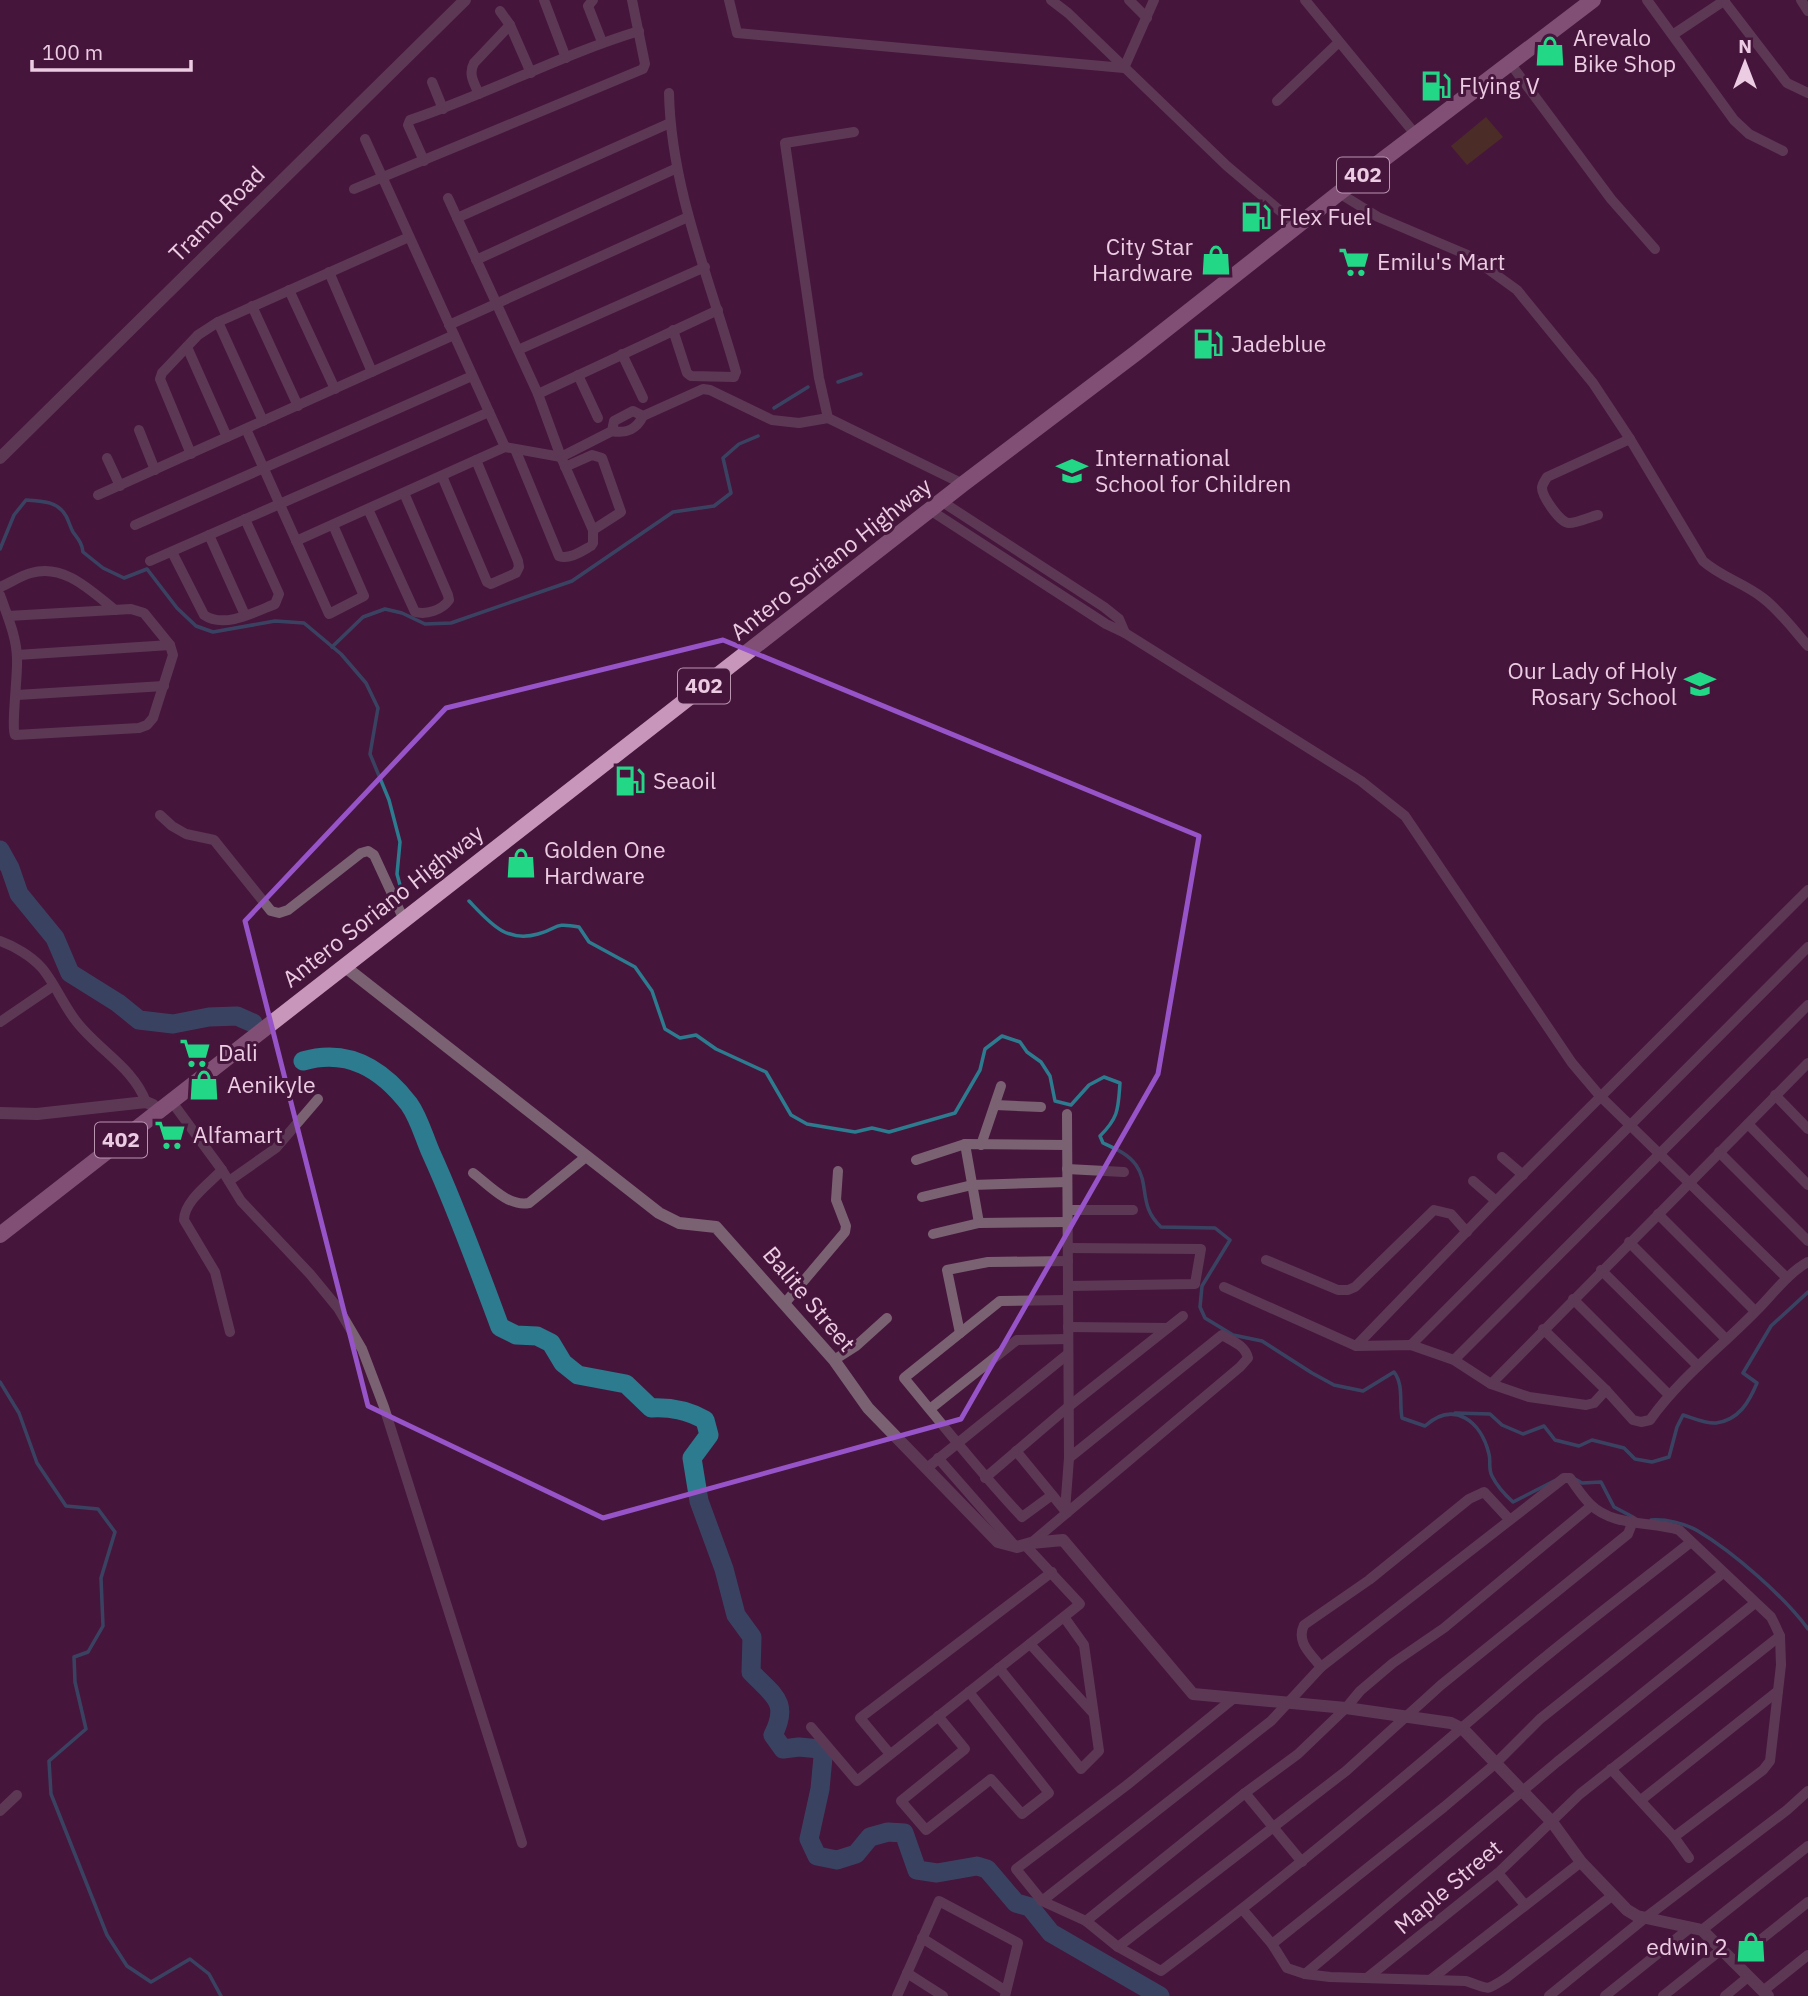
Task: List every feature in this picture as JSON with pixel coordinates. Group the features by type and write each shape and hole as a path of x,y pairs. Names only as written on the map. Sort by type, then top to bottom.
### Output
{"main road":[{"name":"Antero Soriano Highway","path":"0,1235 152,1107 172,1102 963,484 1136,354 1339,193 1510,63 1583,3"}],"street":[{"name":"Tramo Road","path":"0,458 465,0"},
{"path":"544,0 566,58"},
{"path":"593,0 588,6 602,42"},
{"path":"354,189 643,69 645,64 632,0"},
{"path":"729,0 737,33 1124,68"},
{"path":"1051,0 1068,13 1227,166 1298,226"},
{"path":"1129,0 1147,18"},
{"path":"1124,68 1154,0"},
{"path":"1305,0 1416,135"},
{"path":"1647,0 1742,128 1783,151"},
{"path":"1674,34 1725,0 1787,83 1808,93"},
{"path":"1801,0 1808,11"},
{"path":"500,11 510,25 531,72"},
{"path":"479,94 471,69 510,25"},
{"path":"424,160 408,124 410,120 443,109 602,42 639,32"},
{"path":"1277,101 1339,42"},
{"path":"1510,63 1611,199 1655,249"},
{"path":"432,82 443,109"},
{"path":"669,93 670,123 688,217 736,372 734,377 691,376 687,373 673,330"},
{"path":"457,218 670,123"},
{"path":"828,418 819,379 785,142 854,132"},
{"path":"365,139 489,412 510,448 559,556 564,558 591,546 593,530 563,462 538,394 448,198"},
{"path":"476,260 677,168"},
{"path":"1339,193 1378,217 1470,256 1517,290 1593,383 1703,561 1715,571 1765,599 1808,646"},
{"path":"449,325 688,217"},
{"path":"191,454 160,379 162,373 207,327 409,236"},
{"path":"518,349 705,267"},
{"path":"329,272 372,372"},
{"path":"289,290 335,389"},
{"path":"252,306 298,406"},
{"path":"538,394 718,310"},
{"path":"218,321 263,421"},
{"path":"98,495 454,335"},
{"path":"187,347 227,437"},
{"path":"622,354 643,397"},
{"path":"578,375 598,418"},
{"path":"135,525 472,376"},
{"path":"563,462 612,431 622,433 631,430 639,425 643,416 706,389 772,420 799,423 828,418 963,484"},
{"path":"612,431 614,421 622,415 633,411 643,416"},
{"path":"150,562 489,412"},
{"path":"246,429 329,614 364,596 333,525"},
{"path":"139,430 155,470"},
{"path":"1598,515 1564,522 1556,515 1542,485 1548,477 1630,439"},
{"path":"296,541 476,460 510,448 563,462 592,455 602,458 621,512 593,530"},
{"path":"107,458 120,486"},
{"path":"442,476 487,582 491,584 516,573 518,561 476,460"},
{"path":"368,509 415,612 422,614 437,609 449,600 448,595 404,493"},
{"path":"936,506 1104,607 1119,619 1125,633 1361,781 1405,817 1572,1063 1600,1096 1787,1278"},
{"path":"172,552 204,615 211,620 222,621 275,604 279,594 245,519"},
{"path":"209,535 245,615"},
{"path":"0,587 31,573 64,573 115,610"},
{"path":"0,595 18,656 13,733 19,736 139,728 148,725 153,718 173,656 170,645 144,613 138,610 115,610 8,616"},
{"path":"18,656 170,645"},
{"path":"17,695 164,686"},
{"path":"160,815 186,834 215,841 271,911 279,913 288,910 361,853 368,851 374,855 404,920"},
{"path":"1356,1346 1600,1096 1808,890"},
{"path":"0,941 12,945 41,967 86,1034 136,1080 152,1107 37,1114 0,1113"},
{"path":"1411,1345 1808,947"},
{"name":"Balite Street","path":"344,966 670,1220 716,1227 834,1360 868,1408 998,1542 1024,1545 1063,1540 1193,1694 1234,1699"},
{"path":"0,1022 52,986"},
{"path":"1454,1360 1808,1005"},
{"path":"1491,1384 1601,1270 1806,1068"},
{"path":"981,1145 1001,1086"},
{"path":"1775,1096 1808,1129"},
{"path":"229,1181 276,1148 318,1099"},
{"path":"172,1102 222,1170 241,1201 338,1308 362,1349 384,1407 522,1843"},
{"path":"995,1105 1041,1107"},
{"path":"1066,1512 1069,1458 1067,1114"},
{"path":"1748,1124 1808,1185"},
{"path":"965,1144 979,1223"},
{"path":"916,1160 965,1144 1067,1145"},
{"path":"1719,1152 1808,1241"},
{"path":"473,1173 519,1205 529,1203 587,1156"},
{"path":"1502,1157 1523,1175"},
{"path":"1067,1169 1124,1172"},
{"path":"222,1170 189,1205 184,1212 184,1220 215,1272 230,1332"},
{"path":"785,1303 845,1232 846,1226 836,1200 838,1171"},
{"path":"1473,1181 1496,1201"},
{"path":"922,1197 972,1185 1067,1182"},
{"path":"1068,1210 1133,1210"},
{"path":"1266,1261 1338,1290 1348,1290 1355,1287 1434,1210 1451,1214 1467,1232"},
{"path":"1658,1214 1755,1311"},
{"path":"933,1234 979,1223 1068,1222"},
{"path":"1629,1242 1726,1339"},
{"path":"1068,1248 1201,1249 1195,1284 1068,1286"},
{"path":"960,1333 947,1270 988,1262 1068,1261"},
{"path":"1543,1329 1633,1420 1650,1420 1668,1394 1787,1278 1808,1262"},
{"path":"1601,1270 1698,1366"},
{"path":"1224,1287 1356,1346 1411,1345 1454,1360 1491,1384 1529,1397 1586,1405 1594,1403 1606,1390"},
{"path":"1573,1299 1668,1394"},
{"path":"1052,1495 1022,1517 985,1478 958,1441 904,1378 1000,1301 1068,1300"},
{"path":"985,1478 1068,1407 1183,1316"},
{"path":"834,1360 856,1346 887,1318"},
{"path":"930,1409 1017,1340 1068,1333 1168,1328"},
{"path":"1024,1545 1240,1367 1248,1358 1247,1353 1240,1345 1222,1335 1069,1458"},
{"path":"927,1468 1068,1354"},
{"path":"1016,1451 1066,1512"},
{"path":"811,1727 857,1781 1080,1604 1052,1572 938,1458"},
{"path":"1042,1901 1262,1728 1321,1667 1564,1478 1570,1478 1591,1506 1612,1519 1679,1530 1770,1617 1780,1636 1779,1691 1770,1761 1763,1770 1674,1837"},
{"path":"1321,1667 1302,1643 1301,1632 1304,1625 1369,1580 1469,1499 1484,1492 1509,1519"},
{"path":"1086,1921 1245,1793 1298,1754 1360,1691 1393,1663 1444,1628 1591,1506"},
{"path":"1118,1947 1346,1771 1441,1685 1628,1534 1633,1521"},
{"path":"1691,1542 1510,1687 1463,1729 1243,1910 1161,1971 1118,1947 1086,1921 1042,1901 1017,1869 1234,1699 1287,1701 1451,1723 1463,1729 1552,1822 1581,1862 1627,1910 1645,1918 1696,1929 1722,1949 1766,1994 1808,1955"},
{"path":"890,1754 860,1718 1052,1572"},
{"path":"1272,1944 1495,1763 1540,1719 1723,1573"},
{"path":"1305,1974 1755,1603"},
{"path":"999,1668 1081,1769 1099,1751 1084,1645 1064,1617"},
{"name":"Maple Street","path":"1367,1979 1498,1873 1580,1794 1780,1636"},
{"path":"1030,1644 1093,1713"},
{"path":"1642,1800 1779,1691"},
{"path":"938,1716 965,1749 901,1801 926,1830 991,1779 1022,1814 1049,1793 969,1692"},
{"path":"1611,1769 1642,1800 1689,1858"},
{"path":"1549,1996 1645,1918 1737,1850 1808,1791"},
{"path":"1245,1793 1302,1862"},
{"path":"0,1811 17,1795"},
{"path":"1605,1996 1808,1846"},
{"path":"1430,1980 1581,1862"},
{"path":"1498,1873 1525,1905"},
{"path":"1243,1910 1272,1944 1287,1968 1305,1974 1466,1982 1490,1989 1613,1895"},
{"path":"897,1996 922,1938 939,1900 1018,1943 1006,1994 922,1938"},
{"path":"1733,1962 1808,1902"},
{"path":"1664,1996 1722,1949"},
{"path":"907,1973 943,1996"},
{"path":"1725,1996 1748,1977"}],"highlighted area":[{"path":"723,640 1199,836 1158,1074 961,1419 603,1518 368,1406 245,921 446,708"}],"shaded area":[{"path":"1486,117 1503,137 1467,165 1451,146"}],"waterway":[{"path":"838,382 861,374"},
{"path":"774,408 808,387"},
{"path":"332,647 363,617 385,609 402,613 425,624 451,623 572,581 673,512 714,506 731,493 723,458 739,444 758,436"},
{"path":"0,549 14,515 26,500 49,503 63,511 83,552 103,568 124,578 147,569 177,608 196,626 213,632 275,621 304,623 341,654 366,683 378,708 370,754 389,800 400,842 397,874 401,889"},
{"path":"0,850 19,894 55,938 70,973 118,1003 139,1020 173,1024 209,1017 237,1016 253,1023"},
{"path":"469,901 499,929 517,936 538,934 560,925 579,927 589,942 635,967 652,991 665,1029 680,1038 696,1035 716,1049 766,1072 791,1115 807,1124 855,1132 872,1128 889,1132 955,1113 980,1070 985,1049 1002,1036 1020,1042 1027,1052 1041,1062 1050,1076 1055,1101 1071,1105 1089,1085 1104,1077 1120,1083 1116,1112 1100,1136 1103,1143 1125,1155 1136,1165 1143,1180 1149,1211 1154,1219 1161,1227 1215,1228 1230,1240 1202,1286 1200,1307 1205,1318 1233,1335 1262,1341 1334,1385 1363,1391 1394,1372 1400,1388 1402,1418 1425,1426 1436,1418 1456,1415 1473,1424 1485,1442 1492,1476 1513,1502 1554,1481"},
{"path":"303,1061 335,1057 363,1064 387,1081 409,1104 419,1121 450,1196 500,1327 516,1335 537,1336 551,1343 563,1363 578,1375 626,1384 651,1408 679,1410 705,1420 709,1435 692,1458 699,1501 724,1569 736,1615 752,1637 751,1672 777,1700 780,1714 773,1735 783,1749 820,1749 823,1757 820,1789 809,1839 817,1856 837,1860 856,1854 870,1837 888,1832 904,1833 917,1870 937,1873 977,1866 987,1869 1016,1903 1030,1907 1051,1933 1160,1996"},
{"path":"1455,1413 1490,1414 1502,1425 1523,1434 1544,1426 1555,1440 1579,1446 1592,1440 1624,1448 1635,1459 1652,1462 1669,1457 1683,1415 1716,1423 1731,1418 1742,1409 1757,1383 1743,1373 1771,1326 1808,1292"},
{"path":"0,1382 19,1413 37,1463 66,1506 98,1509 115,1532 101,1578 103,1626 88,1652 74,1657 75,1682 86,1729 49,1761 51,1794 107,1935 127,1966 151,1982 190,1959 209,1974 221,1996"},
{"path":"1575,1479 1582,1483 1601,1482 1614,1507 1633,1517"},
{"path":"1651,1520 1681,1524 1712,1540 1772,1589 1808,1629"}],"place":[{"name":"Arevalo Bike Shop","path":"1550,51"},
{"name":"Flying V","path":"1436,86"},
{"name":"Flex Fuel","path":"1256,217"},
{"name":"City Star Hardware","path":"1216,260"},
{"name":"Emilu's Mart","path":"1354,262"},
{"name":"Jadeblue","path":"1208,344"},
{"name":"International School for Children","path":"1072,471"},
{"name":"Our Lady of Holy Rosary School","path":"1700,684"},
{"name":"Seaoil","path":"630,781"},
{"name":"Golden One Hardware","path":"521,863"},
{"name":"Dali","path":"195,1053"},
{"name":"Aenikyle","path":"204,1085"},
{"name":"Alfamart","path":"170,1135"},
{"name":"edwin 2","path":"1751,1947"}]}
